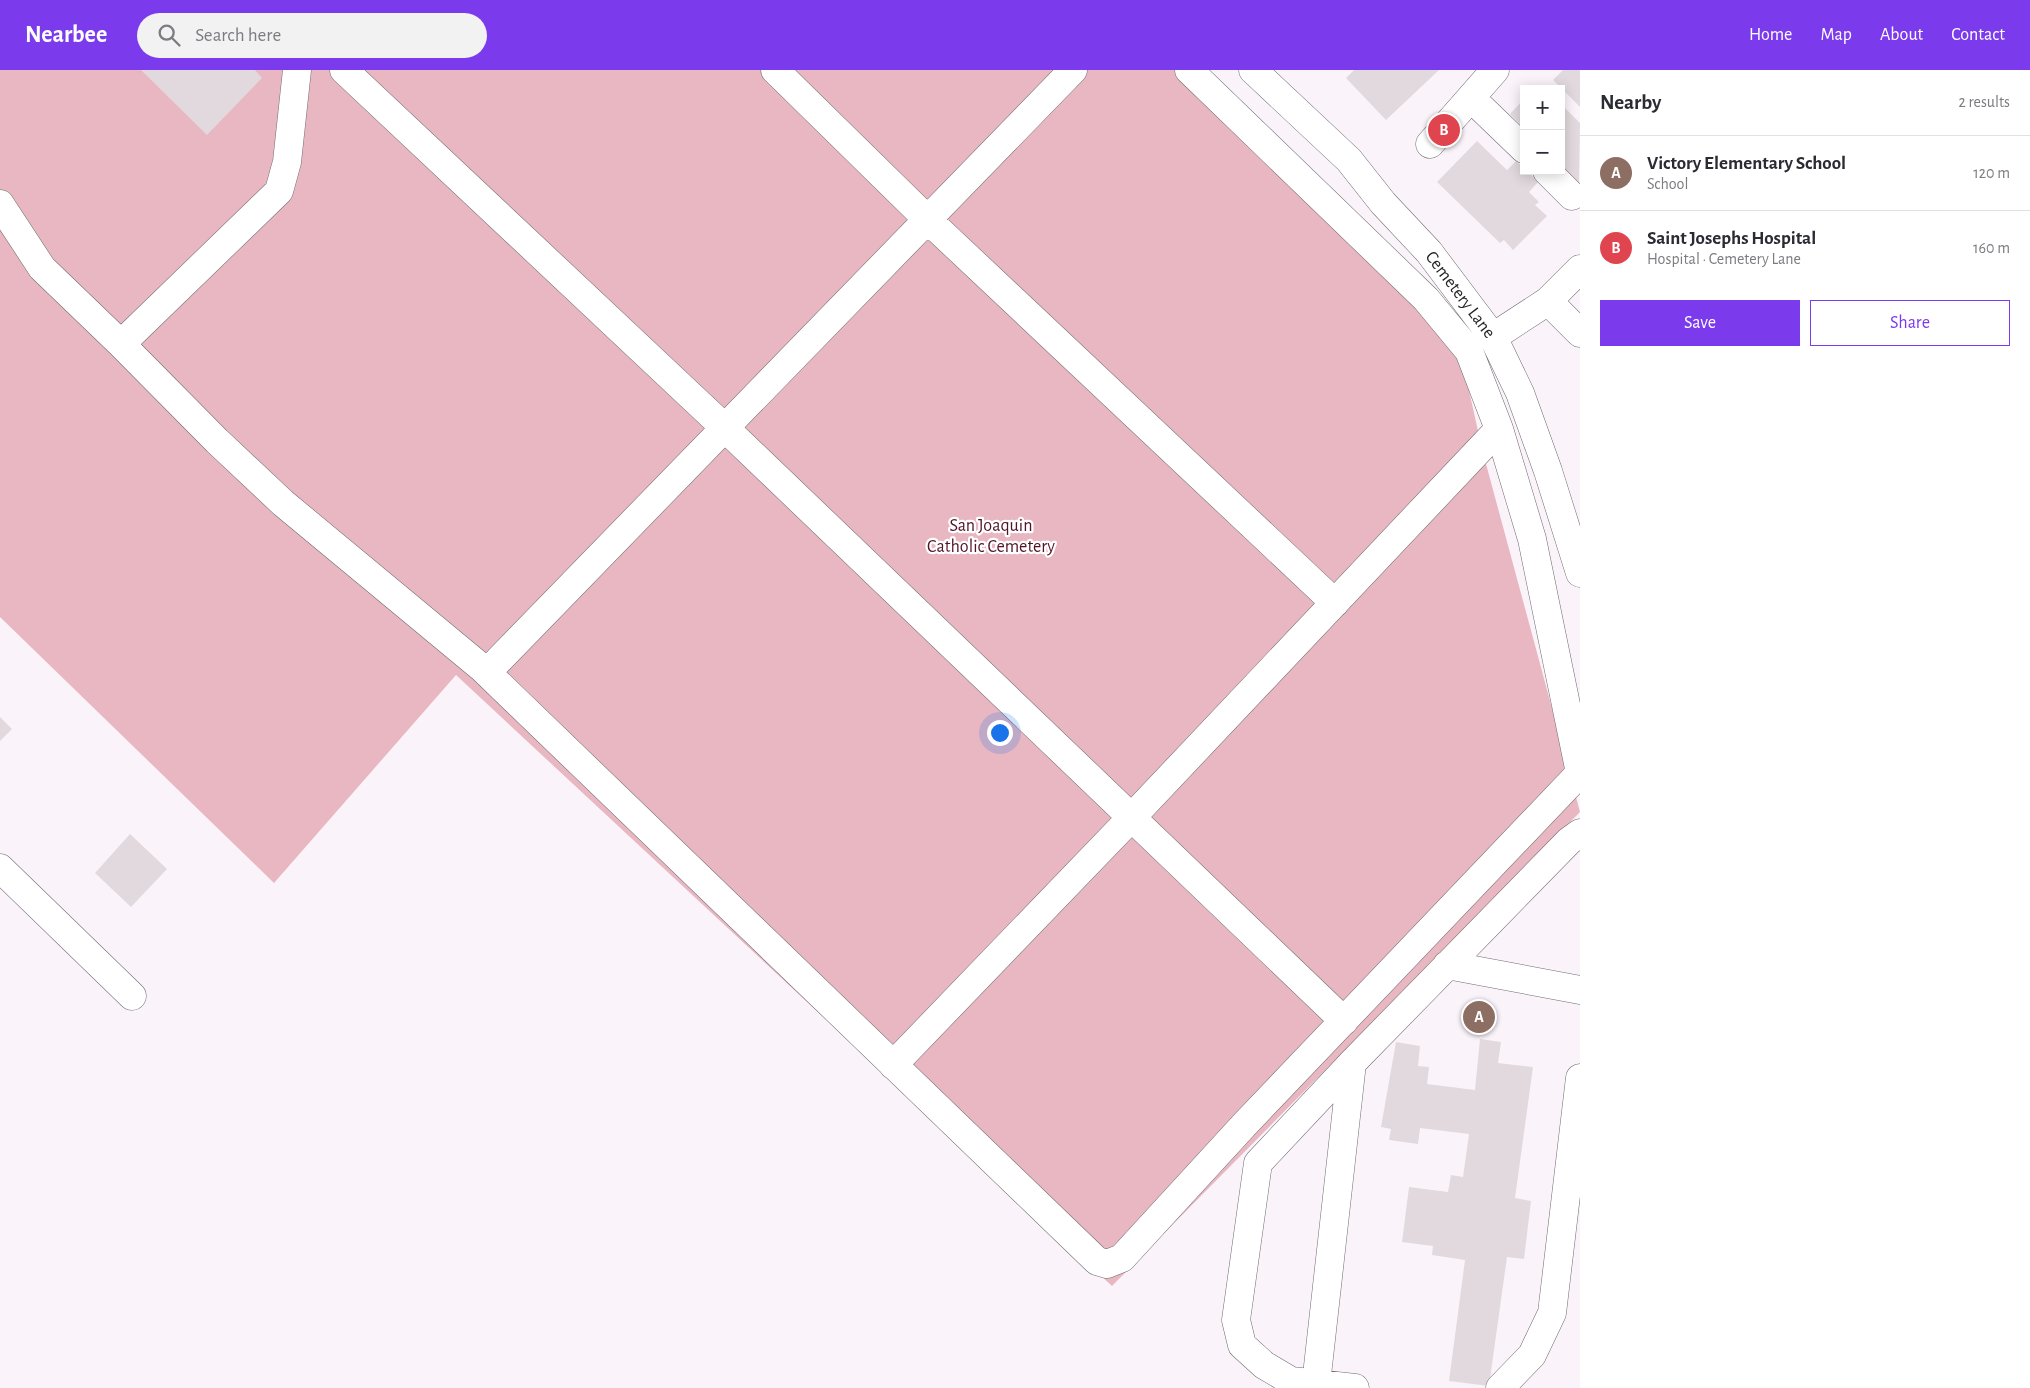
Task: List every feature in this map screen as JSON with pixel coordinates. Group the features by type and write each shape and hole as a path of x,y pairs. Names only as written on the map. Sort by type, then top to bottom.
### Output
{"street":[{"path":"121,344 279,191 287,162 297,70"},
{"path":"344,70 725,428 1344,1021"},
{"path":"775,70 927,220 1335,602"},
{"path":"482,668 494,666 1073,70"},
{"path":"0,204 42,268 217,441 283,503 482,668 1097,1261 1107,1264 1122,1258 1245,1124 1580,773 1532,540 1499,429 1469,351 1426,299 1189,70"},
{"path":"1430,144 1496,70"},
{"name":"Cemetery Lane","path":"1267,75 1349,160 1383,203 1428,252 1494,338 1520,393 1580,573"},
{"path":"1471,98 1520,145"},
{"path":"1551,175 1572,196"},
{"path":"1494,338 1548,301 1580,269"},
{"path":"1548,301 1580,333"},
{"path":"893,1065 1132,817 1499,429"},
{"path":"1355,1388 1291,1381 1264,1365 1242,1346 1236,1320 1258,1163 1447,965 1569,841 1580,833"},
{"path":"0,868 132,996"},
{"path":"1447,965 1580,990"},
{"path":"1316,1384 1352,1063"},
{"path":"1500,1388 1532,1356 1552,1313 1580,1078"}],"green space":[{"name":"San Joaquin Catholic Cemetery","path":"0,70 1183,70 1458,341 1482,449 1580,812 1112,1286 456,675 274,883 0,617"}],"building":[{"path":"141,70 255,70 262,78 207,135"},
{"path":"1354,70 1439,70 1386,120 1346,78"},
{"path":"1563,70 1580,70 1580,107 1565,92 1565,85 1558,85 1553,80"},
{"path":"1520,103 1520,124 1510,114"},
{"path":"1565,108 1580,123 1579,184 1565,170"},
{"path":"1477,141 1507,170 1516,161 1520,164 1520,175 1531,175 1538,182 1529,192 1539,202 1535,205 1547,216 1513,250 1504,240 1500,243 1437,182"},
{"path":"0,717 12,729 0,741"},
{"path":"130,834 167,869 131,907 95,873"},
{"path":"1480,1039 1501,1042 1498,1063 1533,1067 1515,1198 1531,1201 1524,1259 1507,1257 1489,1386 1449,1381 1465,1260 1432,1255 1433,1246 1402,1242 1409,1187 1448,1192 1451,1175 1463,1177 1469,1134 1420,1128 1418,1144 1389,1140 1391,1129 1381,1127 1396,1042 1420,1046 1418,1066 1429,1067 1427,1084 1475,1090"}],"place":[{"name":"Saint Josephs Hospital","path":"1444,130"},
{"name":"Victory Elementary School","path":"1479,1017"}]}
